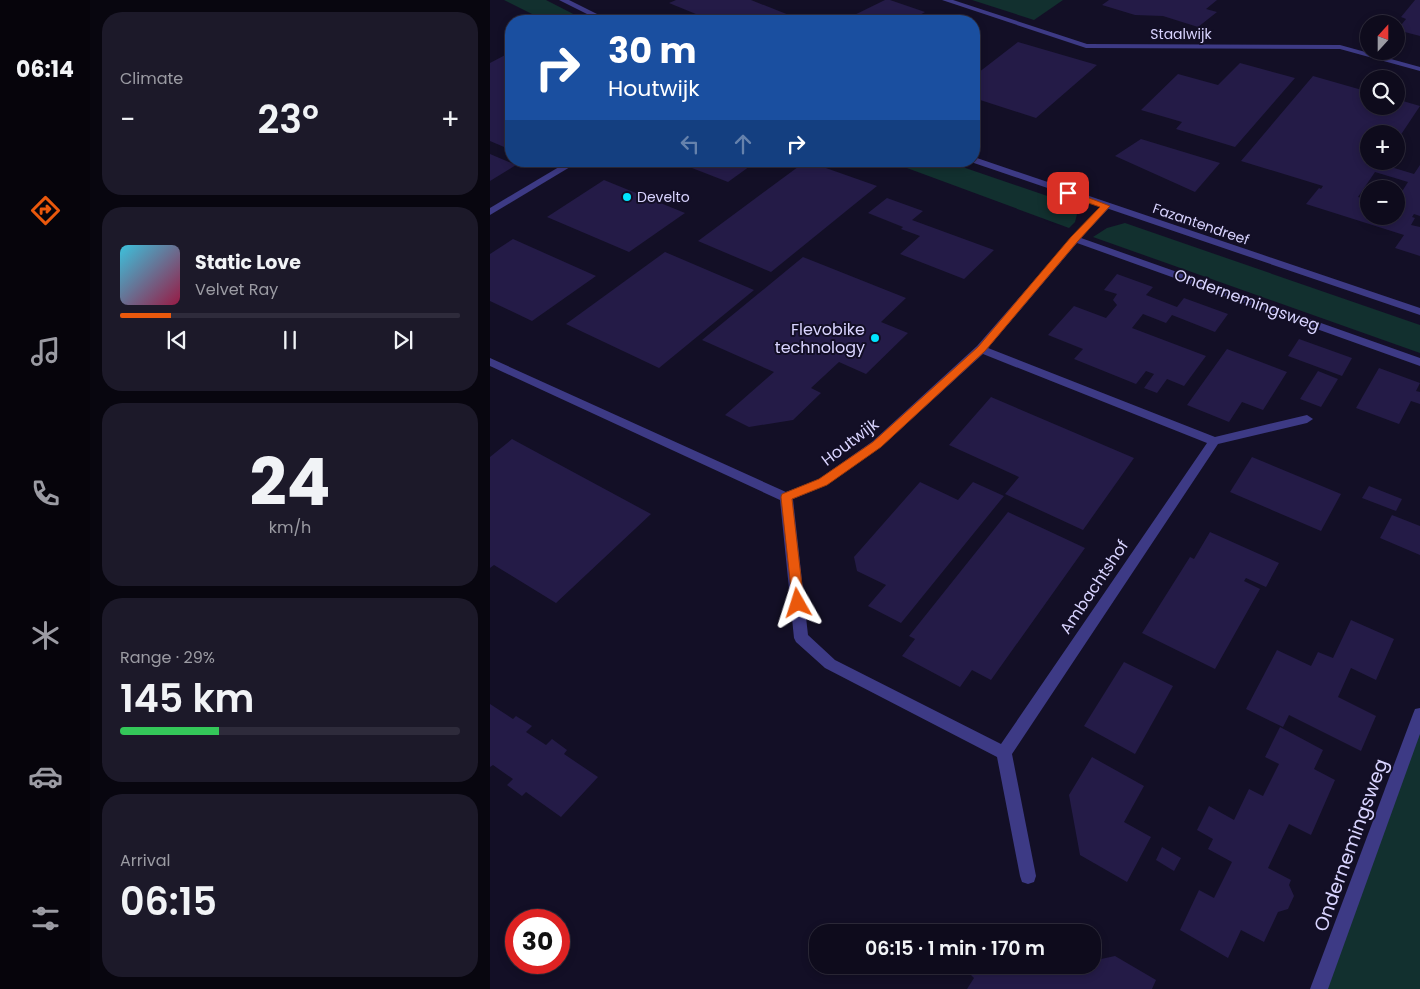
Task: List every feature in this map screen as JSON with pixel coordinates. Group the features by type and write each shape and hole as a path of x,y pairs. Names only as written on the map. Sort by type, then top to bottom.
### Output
{"street":[{"path":"563,0 594,15"},
{"name":"Staalwijk","path":"946,0 1086,46 1340,47 1420,69"},
{"name":"Fazantendreef","path":"980,162 1420,312"},
{"path":"490,212 566,167"},
{"name":"Houtwijk","path":"786,497 823,482 877,444 981,349 1074,239 1106,206"},
{"name":"Ondernemingsweg","path":"1074,239 1420,362"},
{"path":"981,349 1214,441 1307,419"},
{"path":"490,362 786,497 801,638 830,664 1004,753 1028,876"},
{"name":"Ambachtshof","path":"1004,753 1214,441"},
{"name":"Ondernemingsweg","path":"1319,989 1420,714"}],"green space":[{"path":"504,0 546,0 575,15 534,15"},
{"path":"972,0 1063,0 1034,20"},
{"path":"904,167 963,167 1065,202 1077,214 1075,222 1069,228"},
{"path":"1125,223 1420,325 1420,353 1093,237 1107,228"},
{"path":"1420,724 1420,989 1318,989"}],"building":[{"path":"676,0 751,0 789,15 698,15 669,3"},
{"path":"885,0 925,12 920,15 854,15"},
{"path":"1109,0 1217,0 1206,9 1217,12 1198,27 1163,16 1135,15 1102,5"},
{"path":"1415,0 1420,0 1420,36 1405,32 1406,19 1405,15 1403,15"},
{"path":"1018,42 1097,65 1036,118 980,100 980,71"},
{"path":"505,55 505,147 490,141 490,63"},
{"path":"1240,63 1295,78 1235,147 1176,129 1182,122 1141,110 1178,74 1218,85"},
{"path":"1313,76 1360,89 1360,115 1405,115 1405,102 1420,106 1405,128 1405,125 1360,125 1360,170 1401,170 1414,174 1420,165 1420,216 1414,214 1412,217 1415,218 1411,225 1420,227 1420,256 1395,248 1404,235 1372,225 1405,225 1405,187 1408,182 1375,172 1370,180 1360,180 1360,194 1358,197 1360,198 1360,221 1306,204 1319,188 1321,189 1323,186 1241,161"},
{"path":"1141,139 1220,163 1195,192 1115,156"},
{"path":"490,154 505,160 505,167 513,167 490,181"},
{"path":"689,167 749,167 728,182"},
{"path":"798,167 823,167 877,186 771,272 698,241"},
{"path":"604,180 685,213 629,252 547,217"},
{"path":"887,198 923,211 912,220 994,250 964,279 900,254 920,236 868,213"},
{"path":"513,239 596,276 532,321 490,301 490,254"},
{"path":"665,252 754,290 659,368 566,324"},
{"path":"803,257 906,298 881,322 908,333 866,374 839,362 811,388 821,393 793,420 749,427 725,415 774,372 702,340"},
{"path":"1117,274 1153,287 1146,295 1177,307 1184,298 1228,314 1215,332 1172,315 1166,323 1143,314 1132,328 1206,356 1184,386 1167,379 1157,393 1144,388 1154,374 1146,371 1136,384 1074,359 1083,349 1048,335 1074,306 1106,318 1117,305 1113,300 1117,294 1104,290"},
{"path":"1299,339 1352,358 1342,376 1288,356"},
{"path":"1227,349 1287,372 1263,410 1242,402 1229,422 1187,405"},
{"path":"1379,368 1420,383 1416,391 1420,392 1420,404 1411,401 1399,424 1356,408"},
{"path":"1318,371 1338,379 1321,407 1300,399"},
{"path":"991,397 1134,458 1083,530 1005,494 1019,477 949,445"},
{"path":"512,439 651,514 556,603 494,565 490,568 490,457"},
{"path":"1252,457 1341,494 1321,531 1230,492"},
{"path":"920,482 958,500 973,482 1004,496 901,623 868,606 886,585 857,571 854,557"},
{"path":"1369,486 1402,499 1396,511 1362,498"},
{"path":"1008,512 1085,548 991,680 972,670 960,687 902,656 915,639 909,636"},
{"path":"1392,515 1420,526 1420,555 1380,538"},
{"path":"1210,532 1279,563 1266,587 1246,578 1244,581 1260,589 1215,669 1142,633 1190,557 1194,559"},
{"path":"1351,620 1394,639 1376,680 1351,668 1338,697 1376,716 1361,751 1289,715 1283,727 1246,709 1277,650 1311,666 1318,652 1333,658"},
{"path":"1124,662 1173,686 1135,754 1084,726"},
{"path":"490,704 513,719 516,716 532,726 526,732 546,745 552,739 567,750 564,754 598,777 561,817 526,792 522,796 507,785 513,779 493,765 490,767"},
{"path":"1280,727 1323,750 1314,769 1335,780 1311,835 1289,824 1268,868 1291,880 1289,885 1294,896 1288,909 1278,912 1264,942 1241,930 1228,958 1180,930 1199,890 1214,898 1232,862 1208,849 1213,839 1197,830 1209,806 1234,820 1249,789 1263,796 1279,764 1265,757"},
{"path":"1092,757 1144,786 1124,822 1151,837 1127,882 1080,855 1069,795"},
{"path":"1162,847 1181,858 1174,871 1156,860"},
{"path":"1115,956 1156,980 1152,989 967,989 974,978 972,974 1101,974 1101,959"}],"place":[{"name":"Develto","path":"627,197"},
{"name":"Flevobike technology","path":"875,338"}],"route":[{"path":"798,603 786,497 823,482 877,444 981,349 1074,239 1106,206 1068,193"}]}
